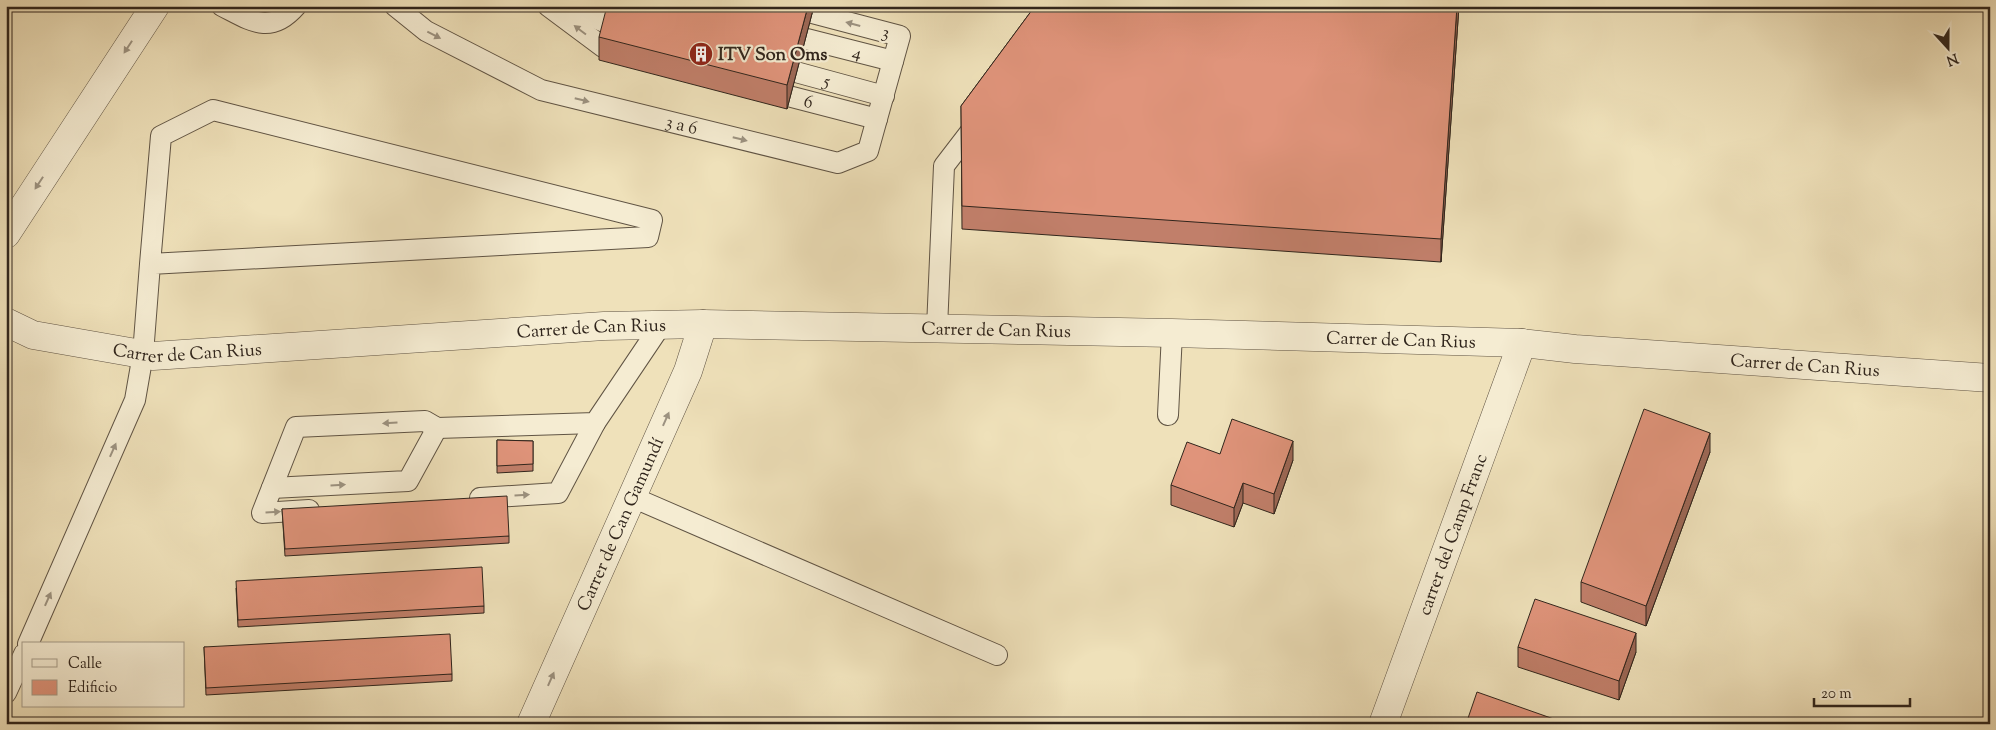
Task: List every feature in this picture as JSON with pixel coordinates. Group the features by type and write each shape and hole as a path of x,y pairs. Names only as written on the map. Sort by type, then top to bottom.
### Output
{"street":[{"path":"6,234 155,6"},
{"name":"Carrer de Can Rius","path":"6,322 33,335 153,356 604,326 704,324 1172,333 1522,343 1575,349 1990,378"},
{"name":"Carrer de Can Gamundí","path":"532,724 688,371 704,324"},
{"name":"carrer del Camp Franc","path":"1383,724 1522,343"}],"lane":[{"path":"222,6 258,24 278,21 296,6"},
{"name":"3 a 6","path":"395,6 426,31 541,90 838,163 868,151 900,36"},
{"path":"548,6 602,47 640,57"},
{"path":"567,6 609,24 646,34"},
{"name":"3","path":"786,6 900,36"},
{"name":"4","path":"759,27 894,62"},
{"name":"5","path":"750,60 884,96"},
{"name":"6","path":"743,85 877,119"},
{"path":"937,328 944,166 990,106"},
{"path":"29,642 135,400 143,354 150,264 161,136 213,110 652,220 648,238 150,264"},
{"path":"460,500 558,493 595,423 660,325"},
{"path":"1168,415 1172,333"},
{"path":"331,508 262,513 296,427 425,421 437,428 595,423"},
{"path":"272,488 408,481 437,428"},
{"path":"632,497 997,655"},
{"path":"6,693 22,658"}],"building":[{"name":"ITV Son Oms","path":"607,6 808,6 787,85 599,37"},
{"path":"1035,6 1457,6 1441,239 962,206 961,106"},
{"path":"1644,409 1710,433 1646,606 1581,582"},
{"path":"1232,419 1293,441 1274,494 1243,483 1234,508 1171,485 1187,442 1220,454"},
{"path":"497,440 533,441 533,464 497,466"},
{"path":"507,496 509,536 285,549 282,509"},
{"path":"482,567 484,606 238,620 236,581"},
{"path":"1535,599 1636,633 1619,681 1518,647"},
{"path":"450,634 452,674 206,688 204,647"},
{"path":"1477,692 1568,724 1466,724"},
{"path":"6,716 25,724 6,724"}],"place":[{"name":"ITV Son Oms","path":"701,54"}]}
